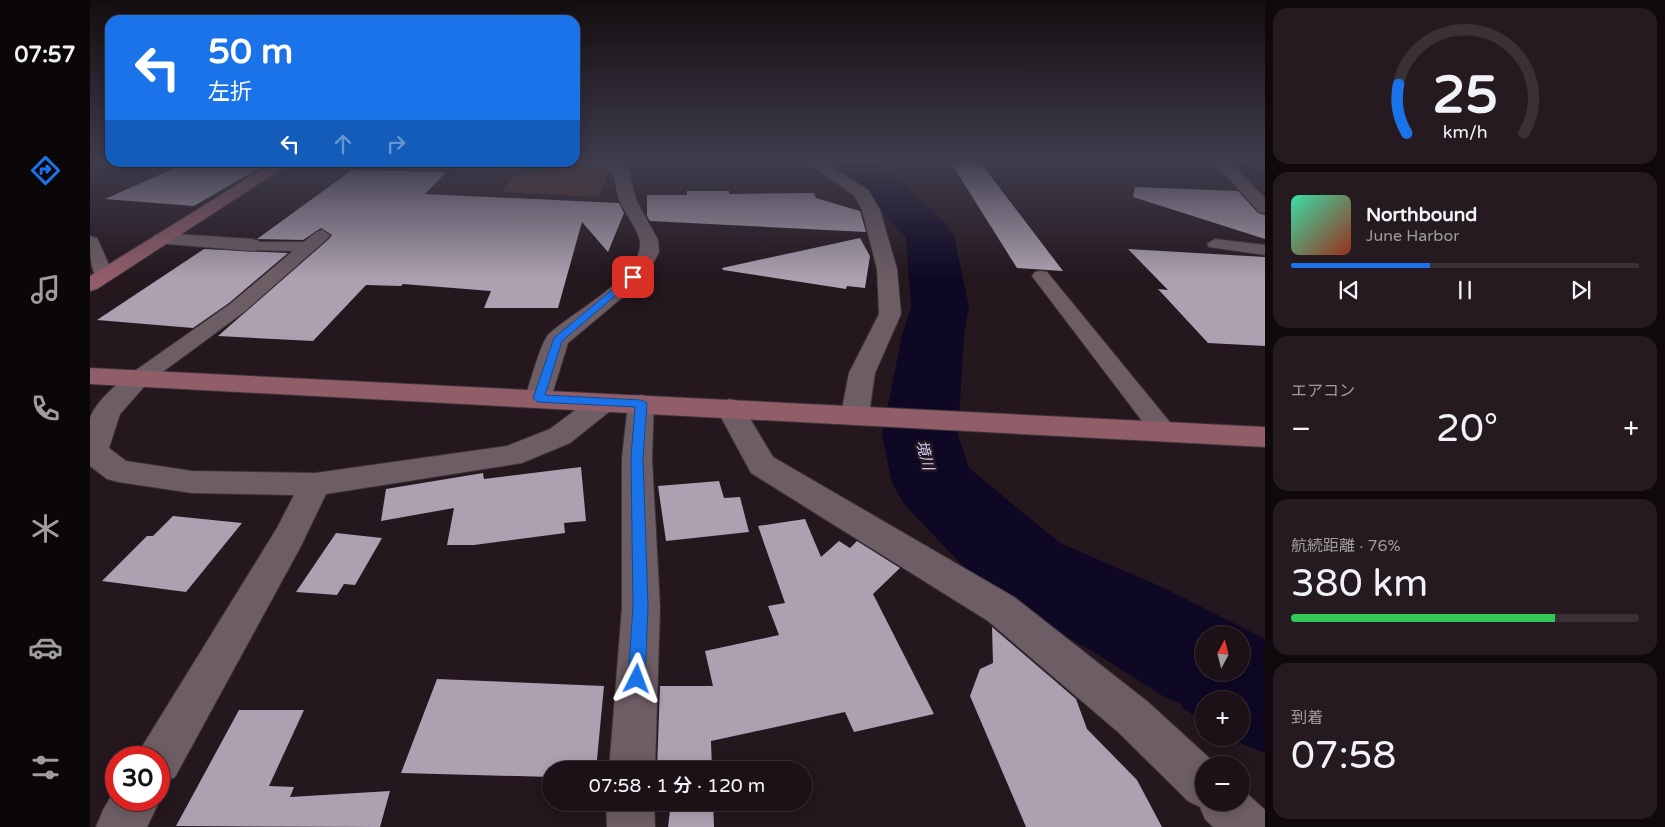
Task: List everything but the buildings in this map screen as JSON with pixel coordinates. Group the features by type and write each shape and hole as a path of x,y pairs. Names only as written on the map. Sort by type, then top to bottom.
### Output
{"street":[{"path":"90,242 97,280 223,201"},
{"path":"538,398 557,340 624,287 642,267 649,252 650,240 628,201"},
{"path":"864,414 862,373 890,314 887,269 871,210 866,201"},
{"path":"162,239 252,244"},
{"path":"90,376 136,380 864,414 1265,437"},
{"path":"136,380 106,412 98,429 94,450 101,459 118,471 192,482 315,484 512,456 560,436 604,402"},
{"path":"632,761 641,607 637,458 641,403"},
{"path":"730,408 762,465 1001,609 1133,717 1195,776"},
{"path":"168,746 289,537 315,484"},
{"path":"120,827 129,811"},
{"path":"629,811 631,827"},
{"path":"1231,811 1248,827"}],"lane":[{"path":"136,380 237,308 315,241 252,244"},
{"path":"1215,244 1265,250"},
{"path":"1041,276 1164,432"}],"waterway":[{"name":"境川","path":"895,201 930,235 940,307 933,335 920,435 933,483 1027,571 1127,619 1195,658"},
{"name":"境川","path":"1236,681 1265,698"}],"route":[{"path":"633,277 624,287 557,340 538,398 641,403 637,458 641,607 637,679"}]}
